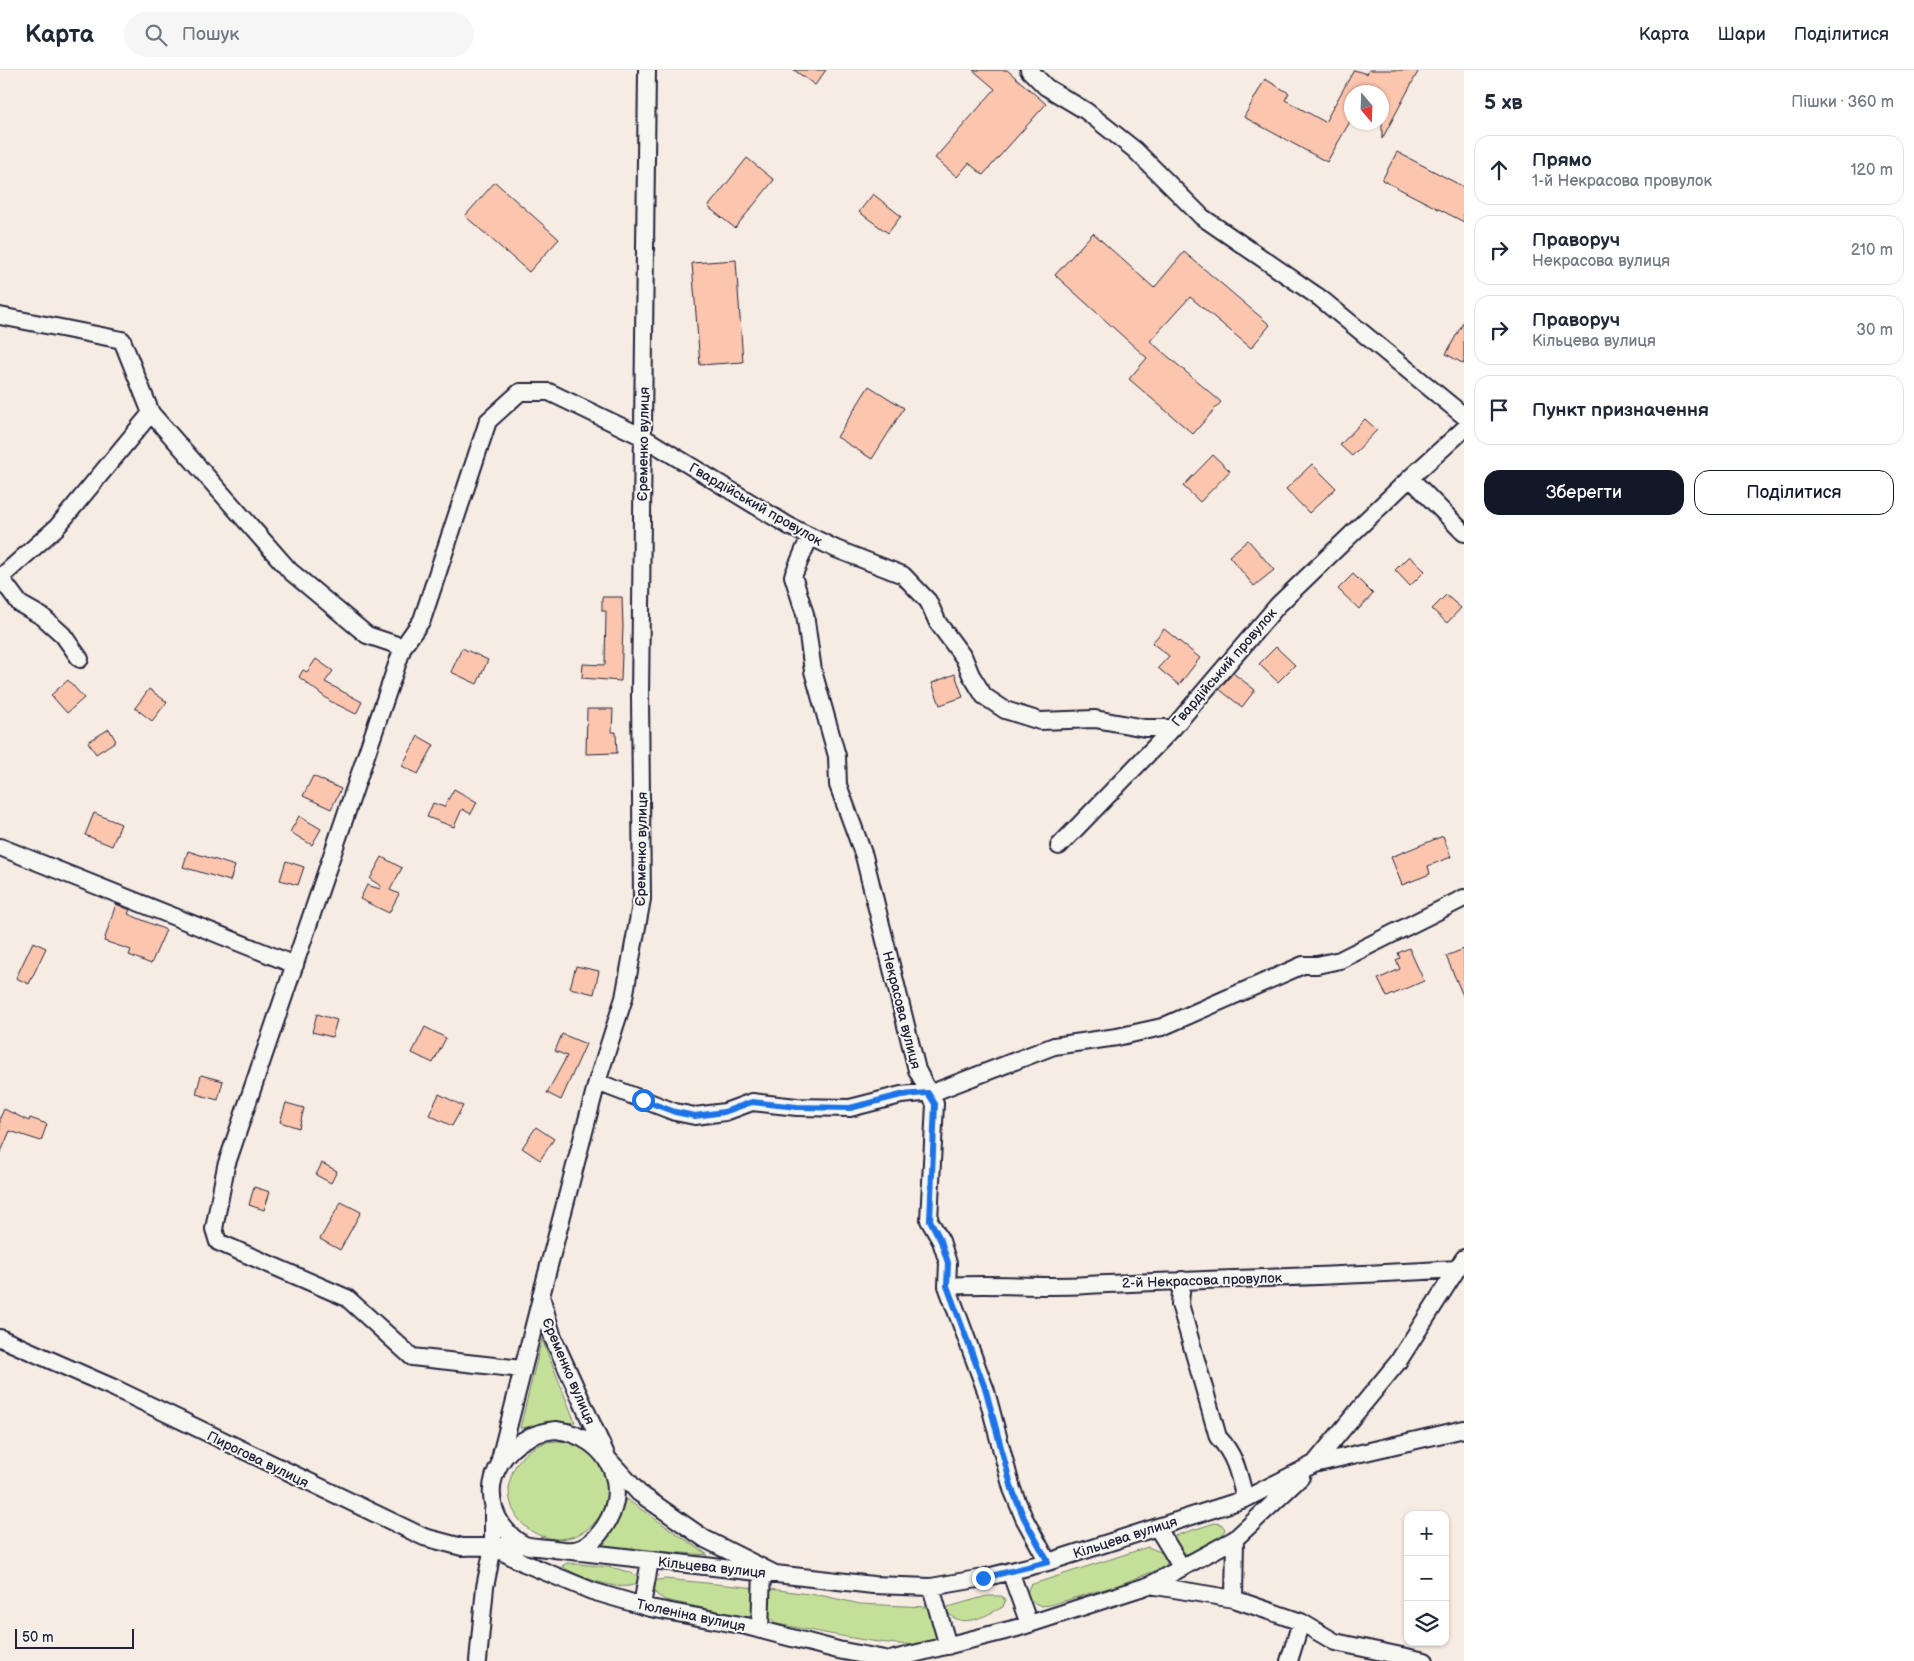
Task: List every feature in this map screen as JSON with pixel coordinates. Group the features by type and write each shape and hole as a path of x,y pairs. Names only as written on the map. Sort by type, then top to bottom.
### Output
{"street":[{"name":"Єременко вулиця","path":"647,70 640,696 642,899 624,998 597,1082 541,1296 553,1338 608,1459 639,1493 705,1539 767,1572"},
{"path":"1030,70 1046,87 1086,111 1135,150 1202,217 1320,298 1464,416"},
{"path":"0,316 122,340 151,413 290,571 367,635 403,648"},
{"name":"Гвардійський провулок","path":"522,1369 412,1357 347,1298 218,1242 214,1229 226,1166 403,648 422,620 488,421 520,392 549,392 644,437 789,526 836,549 903,575 928,601 948,640 964,658 971,675 984,696 1005,710 1040,721 1096,720 1145,728 1173,728 1278,605 1410,478 1464,429"},
{"path":"80,659 63,635 43,617 20,604 0,577 57,527 151,413"},
{"path":"1410,478 1464,533"},
{"name":"Некрасова вулиця","path":"810,536 793,576 804,614 813,671 837,756 838,785 864,856 916,1070 935,1104 930,1220 941,1241 948,1263 947,1286 986,1391 1012,1489 1024,1518 1048,1562"},
{"path":"1059,846 1173,728"},
{"path":"0,846 295,965"},
{"path":"597,1082 675,1112 695,1116 724,1112 752,1102 797,1107 850,1108 901,1095 928,1093 1054,1046 1117,1037 1162,1027 1303,965 1317,965 1340,960 1464,898"},
{"name":"2-й Некрасова провулок","path":"947,1286 1086,1285 1390,1273 1460,1263"},
{"name":"Кільцева вулиця","path":"524,1544 650,1561 767,1572 873,1586 931,1587 1048,1562 1245,1499 1314,1464 1398,1362 1460,1263"},
{"path":"1182,1280 1180,1304 1218,1437 1230,1450 1237,1464 1245,1499"},
{"path":"478,1661 484,1596 493,1547 493,1487 541,1296"},
{"name":"Пирогова вулиця","path":"0,1338 114,1388 424,1537 462,1547 524,1544"},
{"path":"893,1660 1029,1624 1150,1585 1235,1539 1314,1464 1464,1429"},
{"path":"499,1466 504,1455 522,1439 544,1431 568,1432 580,1436 590,1442 608,1459"},
{"name":"Кільцева вулиця","path":"554,1549 576,1550 587,1544 597,1537 611,1517 616,1493 615,1481 608,1459"},
{"path":"493,1499 500,1521 515,1540 524,1544"},
{"path":"1157,1527 1182,1568"},
{"path":"1234,1599 1235,1539"},
{"name":"Тюленіна вулиця","path":"493,1547 524,1563 592,1592 642,1606 760,1630 838,1650 893,1660"},
{"path":"642,1606 650,1561"},
{"path":"1010,1571 1029,1624"},
{"path":"760,1630 767,1572"},
{"path":"1150,1585 1234,1599 1300,1622 1335,1642 1425,1661"},
{"path":"931,1587 948,1646"},
{"path":"1290,1661 1300,1622"}],"green space":[{"path":"542,1339 575,1422 520,1428"},
{"path":"558,1441 577,1445 593,1455 603,1471 607,1490 603,1509 593,1525 577,1535 558,1539 539,1535 523,1525 513,1509 509,1490 513,1471 523,1455 539,1445"},
{"path":"626,1499 708,1555 603,1547"},
{"path":"1215,1523 1221,1524 1225,1529 1223,1534 1213,1544 1201,1551 1188,1554 1182,1552 1174,1539 1174,1536"},
{"path":"1148,1547 1163,1553 1167,1563 1165,1567 1118,1585 1050,1605 1041,1606 1029,1600 1027,1593 1030,1585"},
{"path":"567,1563 616,1569 634,1574 642,1579 634,1585 617,1586 607,1584 586,1578 562,1566"},
{"path":"665,1579 757,1588 755,1615 745,1617 665,1600 656,1594 652,1581"},
{"path":"770,1589 824,1596 860,1604 927,1607 934,1610 937,1634 934,1640 924,1644 884,1643 777,1624 770,1618 765,1607 765,1593"},
{"path":"987,1596 1002,1596 1005,1601 1003,1607 973,1620 965,1621 958,1620 946,1610 948,1607"}],"building":[{"path":"794,70 826,70 815,85"},
{"path":"973,70 1007,70 1046,104 983,175 969,163 957,177 935,158 995,89"},
{"path":"1354,70 1367,74 1369,70 1419,70 1389,126 1389,85 1346,85"},
{"path":"1265,79 1289,93 1285,100 1325,122 1344,88 1345,130 1327,162 1244,117"},
{"path":"1382,130 1387,130 1382,139"},
{"path":"1397,152 1464,187 1464,222 1382,180"},
{"path":"747,158 774,180 735,228 708,207"},
{"path":"495,182 559,239 529,272 465,216"},
{"path":"873,194 901,216 888,233 859,212"},
{"path":"1093,233 1154,288 1184,252 1270,325 1251,348 1190,297 1150,341 1221,402 1193,434 1129,379 1147,358 1055,275"},
{"path":"736,260 743,362 700,365 692,263"},
{"path":"1464,321 1464,364 1446,354"},
{"path":"869,386 904,408 872,459 837,437"},
{"path":"1365,419 1377,430 1352,456 1340,445"},
{"path":"1213,455 1230,471 1200,502 1183,486"},
{"path":"1312,464 1336,488 1309,513 1286,489"},
{"path":"1248,540 1274,570 1254,586 1229,556"},
{"path":"1409,556 1425,571 1410,586 1395,570"},
{"path":"1353,574 1373,594 1359,609 1338,589"},
{"path":"1446,595 1461,608 1447,623 1432,609"},
{"path":"602,597 622,597 621,681 582,678 583,664 605,665 606,611 602,611"},
{"path":"1164,629 1200,658 1179,685 1158,668 1169,656 1152,643"},
{"path":"1276,647 1295,665 1278,682 1259,664"},
{"path":"462,648 488,660 477,684 451,672"},
{"path":"316,659 333,671 325,682 362,702 356,714 330,701 299,677 303,670 307,672"},
{"path":"1233,673 1255,690 1242,707 1219,689"},
{"path":"955,674 963,697 940,705 932,683"},
{"path":"68,680 84,698 67,713 51,695"},
{"path":"149,689 167,702 152,721 135,708"},
{"path":"587,709 613,709 612,732 616,732 617,753 586,754"},
{"path":"109,729 116,741 96,754 88,742"},
{"path":"418,736 434,745 418,774 402,766"},
{"path":"313,776 341,789 331,809 303,796"},
{"path":"454,789 477,802 471,814 462,809 454,827 427,817 433,803 444,807"},
{"path":"94,813 121,824 112,846 85,835"},
{"path":"299,816 321,829 312,845 290,832"},
{"path":"1443,836 1451,857 1428,866 1430,874 1402,885 1391,857"},
{"path":"188,851 235,866 230,881 183,867"},
{"path":"382,857 402,868 390,890 399,894 389,913 360,899 367,885 380,889 381,886 370,879"},
{"path":"286,861 304,867 298,885 280,880"},
{"path":"116,904 130,910 128,914 166,930 151,964 129,955 131,950 104,941"},
{"path":"33,942 46,948 29,984 16,978"},
{"path":"1409,948 1424,981 1387,997 1378,979 1400,969 1396,960 1400,958 1398,953"},
{"path":"1464,949 1464,998 1446,956"},
{"path":"576,966 599,971 594,994 570,988"},
{"path":"317,1014 337,1020 332,1037 312,1032"},
{"path":"425,1027 446,1038 433,1063 412,1053"},
{"path":"562,1034 586,1044 561,1100 547,1093 567,1056 555,1051"},
{"path":"201,1075 223,1081 218,1100 196,1094"},
{"path":"439,1094 463,1106 452,1126 429,1115"},
{"path":"286,1103 304,1108 299,1128 280,1122"},
{"path":"4,1109 29,1121 30,1118 47,1124 41,1141 10,1131 0,1154 0,1118"},
{"path":"536,1127 554,1139 540,1160 522,1148"},
{"path":"322,1163 337,1171 331,1183 316,1175"},
{"path":"254,1187 270,1192 264,1210 249,1205"},
{"path":"341,1202 361,1212 340,1250 320,1239"}],"route":[{"path":"643,1100 675,1112 695,1116 724,1112 752,1102 797,1107 850,1108 901,1095 928,1093 935,1104 930,1220 941,1241 948,1263 947,1286 986,1391 1012,1489 1024,1518 1048,1562 983,1578"}]}
